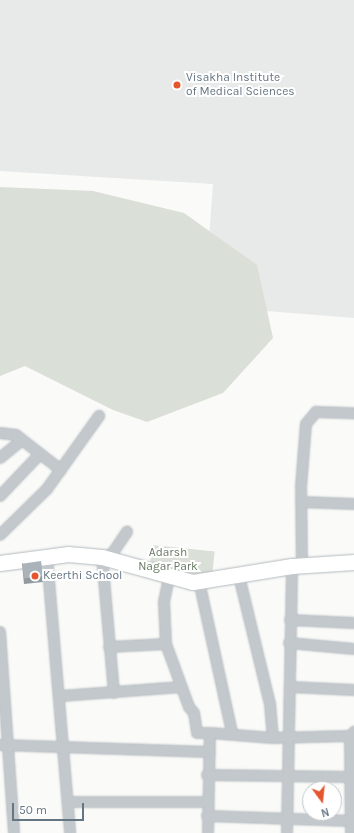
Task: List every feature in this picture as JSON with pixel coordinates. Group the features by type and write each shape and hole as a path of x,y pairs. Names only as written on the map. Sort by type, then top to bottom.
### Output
{"street":[{"path":"287,833 286,737 290,687 290,620 297,566 309,417 316,412 354,413"},
{"path":"0,535 22,517 61,470 99,416"},
{"path":"0,433 8,432 22,440 39,455 61,470"},
{"path":"0,458 22,440"},
{"path":"0,496 39,455"},
{"path":"301,502 354,504"},
{"path":"0,563 48,557 102,557 112,554 126,532"},
{"path":"48,557 61,696 70,833"},
{"path":"102,557 169,578 199,581 297,566 354,562"},
{"path":"102,557 114,693"},
{"path":"239,576 270,704 273,738"},
{"path":"169,578 164,602 166,644 182,687 194,713 197,734 232,732 273,738 352,734 351,833"},
{"path":"199,581 232,732"},
{"path":"290,620 354,623"},
{"path":"0,632 4,745 14,833"},
{"path":"289,643 354,649"},
{"path":"109,647 166,644"},
{"path":"61,696 182,687"},
{"path":"290,687 354,690"},
{"path":"208,833 207,775 210,752 210,733"},
{"path":"4,745 210,752"},
{"path":"207,775 351,777"},
{"path":"69,802 207,802"},
{"path":"207,816 351,821"}],"shaded area":[{"name":"Visakha Institute of Medical Sciences","path":"0,0 354,0 354,318 204,306 213,184 0,171"}],"green space":[{"path":"0,187 93,191 184,213 257,265 273,338 223,393 147,422 113,410 25,366 0,376"},
{"name":"Adarsh Nagar Park","path":"152,545 215,552 212,577 149,571"}],"building":[{"path":"41,561 43,576 24,578 22,564"}],"place":[{"name":"Visakha Institute of Medical Sciences","path":"177,85"},
{"name":"Keerthi School","path":"35,576"}]}
